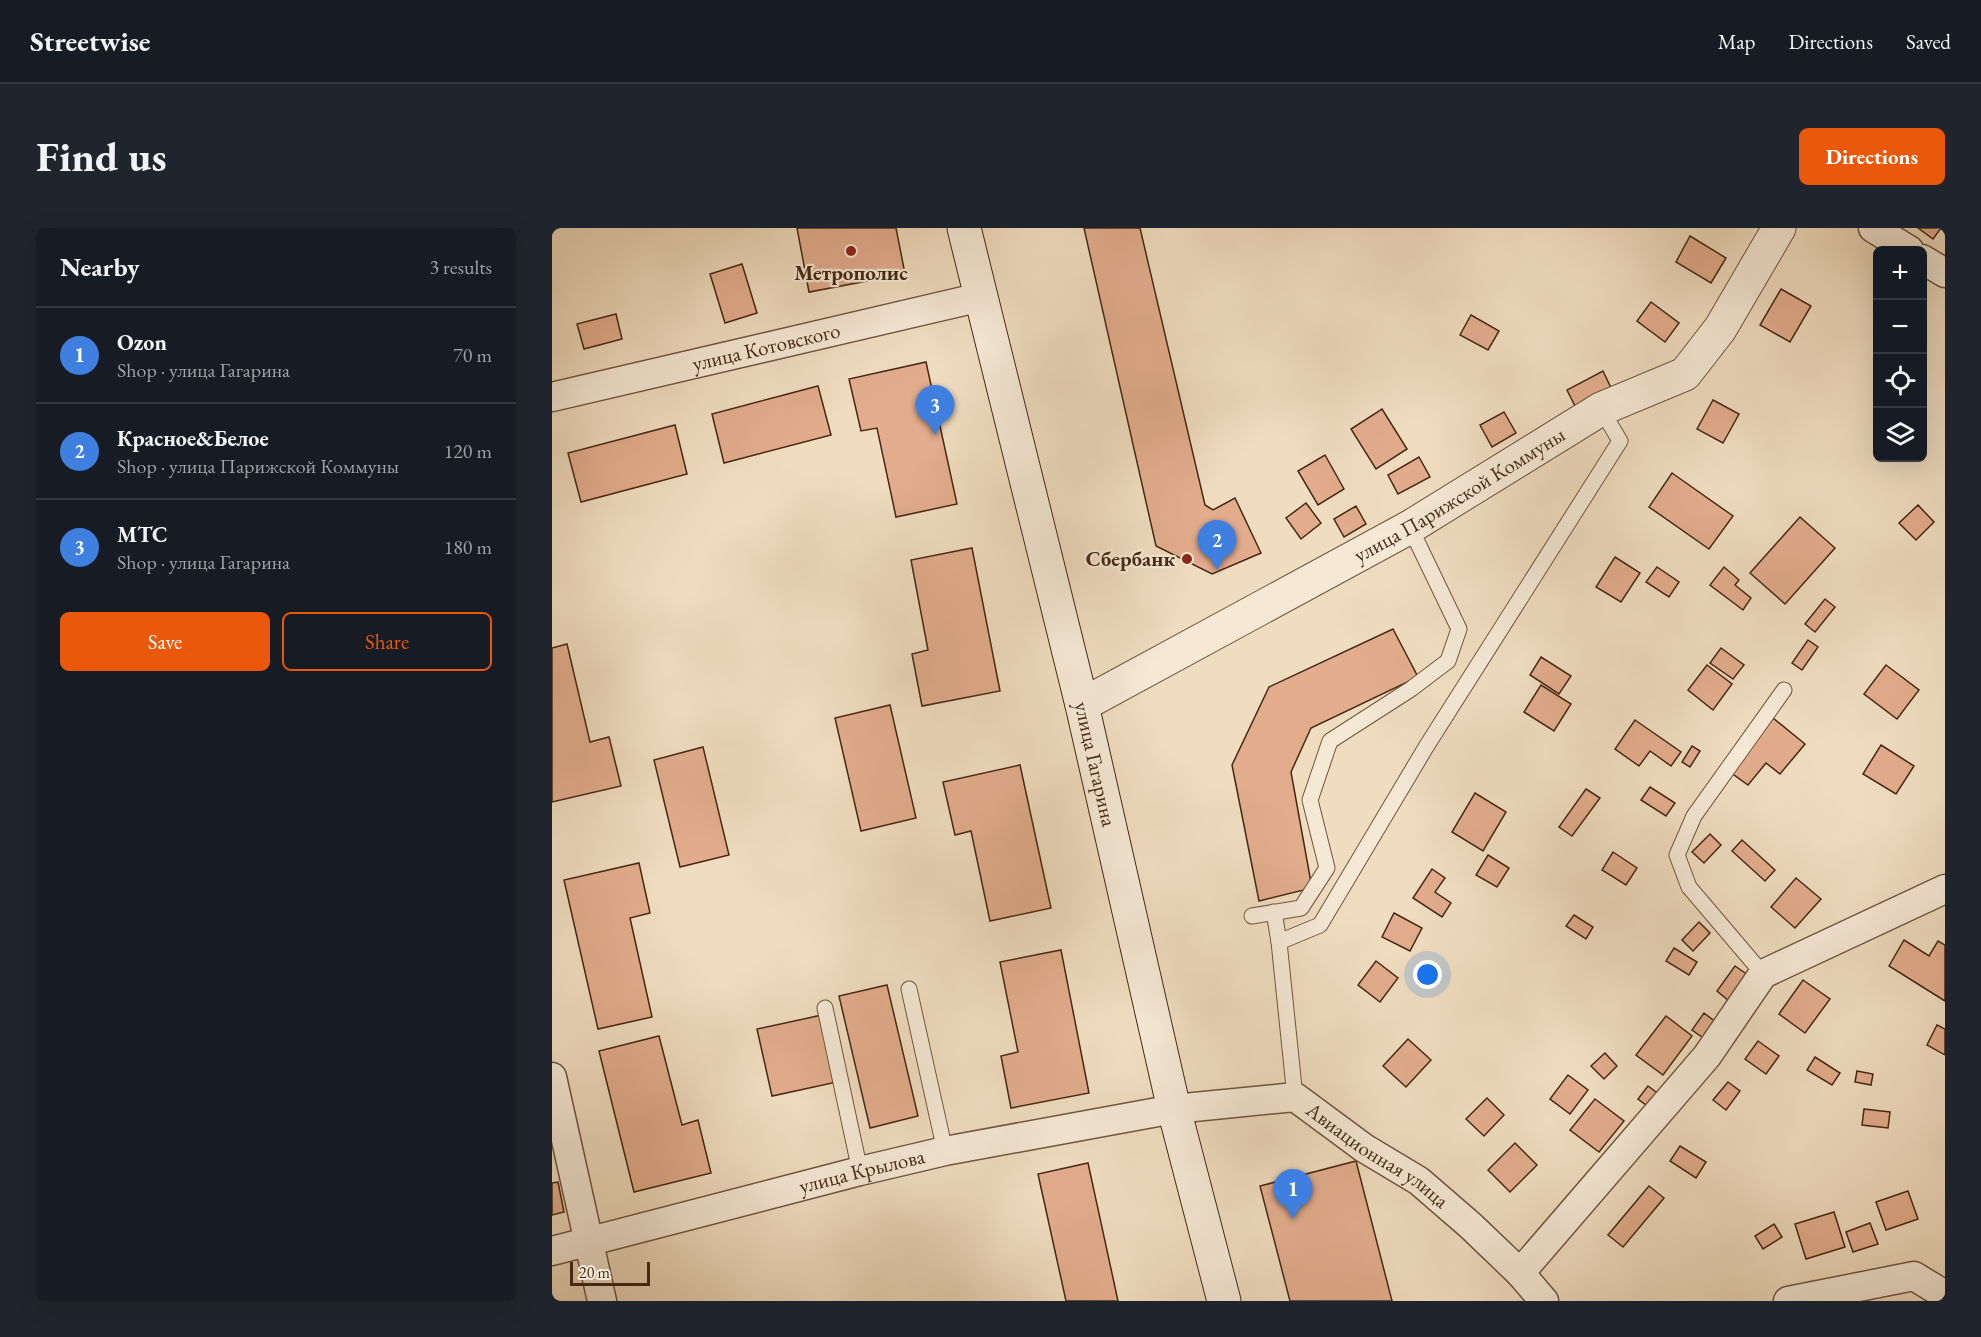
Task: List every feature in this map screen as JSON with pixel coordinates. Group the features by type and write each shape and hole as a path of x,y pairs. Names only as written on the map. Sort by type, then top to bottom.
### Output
{"main road":[{"name":"улица Гагарина","path":"964,228 1082,705 1174,1109 1224,1301"},
{"name":"улица Парижской Коммуны","path":"1082,705 1410,527 1601,409 1685,374 1720,330 1779,228"}],"street":[{"path":"1873,228 1902,246"},
{"path":"1927,262 1945,273"},
{"name":"улица Котовского","path":"552,397 981,297"},
{"path":"1520,1273 1707,1056 1763,974 1945,889"},
{"path":"552,1077 602,1301"},
{"name":"Авиационная улица","path":"1174,1109 1295,1097 1364,1149 1419,1181 1520,1273 1544,1301"},
{"name":"улица Крылова","path":"552,1251 945,1151 1174,1109"},
{"path":"1788,1301 1914,1276 1945,1295"}],"lane":[{"path":"1279,942 1320,924 1426,747 1620,441 1601,409"},
{"path":"1252,916 1301,908 1327,868 1310,801 1330,741 1411,689 1448,661 1459,629 1410,527"},
{"path":"1763,974 1689,887 1677,855 1694,816 1784,690"},
{"path":"1274,912 1295,1097"},
{"path":"909,989 945,1151"},
{"path":"825,1008 860,1171"}],"building":[{"name":"Метрополис","path":"797,228 896,228 905,274 809,292"},
{"path":"1084,228 1140,228 1205,505 1213,510 1235,498 1261,553 1212,574 1156,546"},
{"path":"1918,228 1941,228 1933,239"},
{"path":"1690,236 1726,258 1711,283 1676,262"},
{"path":"742,264 757,313 725,323 710,274"},
{"path":"1781,289 1811,306 1790,342 1760,325"},
{"path":"1651,302 1679,323 1665,342 1637,321"},
{"path":"616,314 622,339 584,349 577,324"},
{"path":"1471,315 1499,331 1488,350 1460,335"},
{"path":"926,362 957,504 896,517 877,428 861,431 849,379"},
{"path":"1603,371 1612,390 1576,408 1567,390"},
{"path":"818,386 831,435 724,463 712,414"},
{"path":"1713,400 1739,414 1723,443 1697,429"},
{"path":"1382,409 1407,449 1376,469 1351,429"},
{"path":"1504,412 1516,433 1492,447 1480,425"},
{"path":"675,425 687,474 581,502 568,453"},
{"path":"1325,455 1344,489 1318,505 1298,471"},
{"path":"1419,457 1430,477 1398,494 1388,475"},
{"path":"1672,473 1733,516 1709,549 1649,507"},
{"path":"1306,503 1321,523 1301,539 1286,518"},
{"path":"1918,505 1934,522 1916,540 1899,523"},
{"path":"1356,506 1366,524 1344,537 1334,519"},
{"path":"1800,517 1835,548 1785,604 1750,573"},
{"path":"972,548 1000,691 922,706 912,654 928,650 911,560"},
{"path":"1615,557 1640,573 1621,602 1596,587"},
{"path":"1657,567 1679,582 1669,597 1646,582"},
{"path":"1724,567 1739,580 1735,585 1751,598 1743,610 1710,585"},
{"path":"1825,599 1835,607 1815,632 1805,624"},
{"path":"1393,629 1418,677 1311,728 1291,772 1312,888 1259,901 1232,765 1269,687"},
{"path":"1808,640 1818,647 1802,670 1792,663"},
{"path":"567,644 590,742 609,737 621,786 552,802 552,648"},
{"path":"1721,648 1744,665 1733,679 1710,663"},
{"path":"1541,657 1571,676 1559,694 1530,675"},
{"path":"1707,665 1732,684 1713,710 1688,690"},
{"path":"1886,665 1919,690 1897,719 1864,694"},
{"path":"1541,685 1571,704 1554,731 1524,712"},
{"path":"890,705 916,818 861,831 835,718"},
{"path":"1773,718 1805,744 1780,774 1766,763 1748,785 1730,772"},
{"path":"1635,720 1681,752 1671,766 1650,751 1639,766 1615,749"},
{"path":"1881,745 1914,766 1896,794 1863,774"},
{"path":"1692,746 1700,751 1690,767 1682,762"},
{"path":"703,747 729,855 680,867 654,760"},
{"path":"1020,765 1051,908 990,921 971,831 955,835 943,782"},
{"path":"1650,787 1675,803 1666,816 1641,800"},
{"path":"1586,789 1600,798 1572,836 1559,827"},
{"path":"1475,793 1506,812 1483,851 1452,832"},
{"path":"1710,834 1721,845 1704,863 1692,852"},
{"path":"1742,840 1775,870 1765,881 1732,851"},
{"path":"1613,852 1637,868 1626,885 1602,870"},
{"path":"1488,855 1509,868 1497,887 1476,875"},
{"path":"639,863 650,913 630,918 652,1017 598,1029 564,880"},
{"path":"1432,869 1445,878 1435,892 1451,903 1442,917 1413,898"},
{"path":"1796,878 1821,899 1795,928 1771,907"},
{"path":"1394,913 1422,928 1410,951 1382,937"},
{"path":"1574,915 1593,927 1586,939 1566,926"},
{"path":"1699,922 1710,933 1693,951 1682,940"},
{"path":"1904,940 1929,956 1938,941 1945,945 1945,1001 1889,966"},
{"path":"1674,948 1697,962 1689,975 1666,961"},
{"path":"1061,950 1089,1093 1011,1108 1001,1056 1018,1052 1000,962"},
{"path":"1376,961 1398,978 1380,1002 1358,985"},
{"path":"1735,966 1748,975 1729,1001 1717,991"},
{"path":"1803,980 1830,999 1805,1033 1779,1014"},
{"path":"887,985 918,1116 870,1128 839,996"},
{"path":"1704,1013 1721,1026 1709,1042 1692,1030"},
{"path":"822,1015 837,1082 772,1096 757,1029"},
{"path":"1666,1016 1692,1036 1663,1075 1636,1055"},
{"path":"1937,1025 1945,1029 1945,1055 1927,1045"},
{"path":"659,1036 682,1125 698,1120 711,1173 634,1192 599,1051"},
{"path":"1408,1039 1431,1060 1406,1087 1383,1066"},
{"path":"1758,1041 1779,1056 1766,1074 1745,1059"},
{"path":"1605,1053 1617,1066 1604,1079 1591,1066"},
{"path":"1815,1057 1840,1073 1832,1085 1807,1070"},
{"path":"1857,1071 1873,1074 1871,1085 1855,1082"},
{"path":"1568,1075 1588,1090 1570,1114 1550,1099"},
{"path":"1728,1082 1740,1091 1726,1110 1713,1100"},
{"path":"1648,1086 1664,1098 1654,1111 1638,1099"},
{"path":"1487,1098 1504,1115 1484,1136 1466,1119"},
{"path":"1595,1099 1624,1121 1599,1152 1570,1130"},
{"path":"1864,1109 1890,1112 1888,1128 1862,1125"},
{"path":"1515,1143 1537,1165 1510,1192 1488,1170"},
{"path":"1680,1146 1706,1162 1696,1178 1670,1161"},
{"path":"1356,1161 1392,1301 1290,1301 1260,1186"},
{"path":"1088,1163 1118,1301 1066,1301 1038,1174"},
{"path":"558,1182 564,1212 552,1215 552,1183"},
{"path":"1649,1186 1664,1198 1623,1247 1608,1235"},
{"path":"1908,1191 1918,1219 1886,1230 1876,1202"},
{"path":"1834,1212 1845,1247 1806,1259 1795,1224"},
{"path":"1870,1223 1878,1244 1853,1252 1846,1232"},
{"path":"1774,1224 1782,1237 1763,1249 1755,1236"}],"place":[{"name":"Метрополис","path":"851,251"},
{"name":"МТС","path":"935,435"},
{"name":"Сбербанк","path":"1187,559"},
{"name":"Красное&Белое","path":"1217,570"},
{"name":"Ozon","path":"1293,1219"}]}
